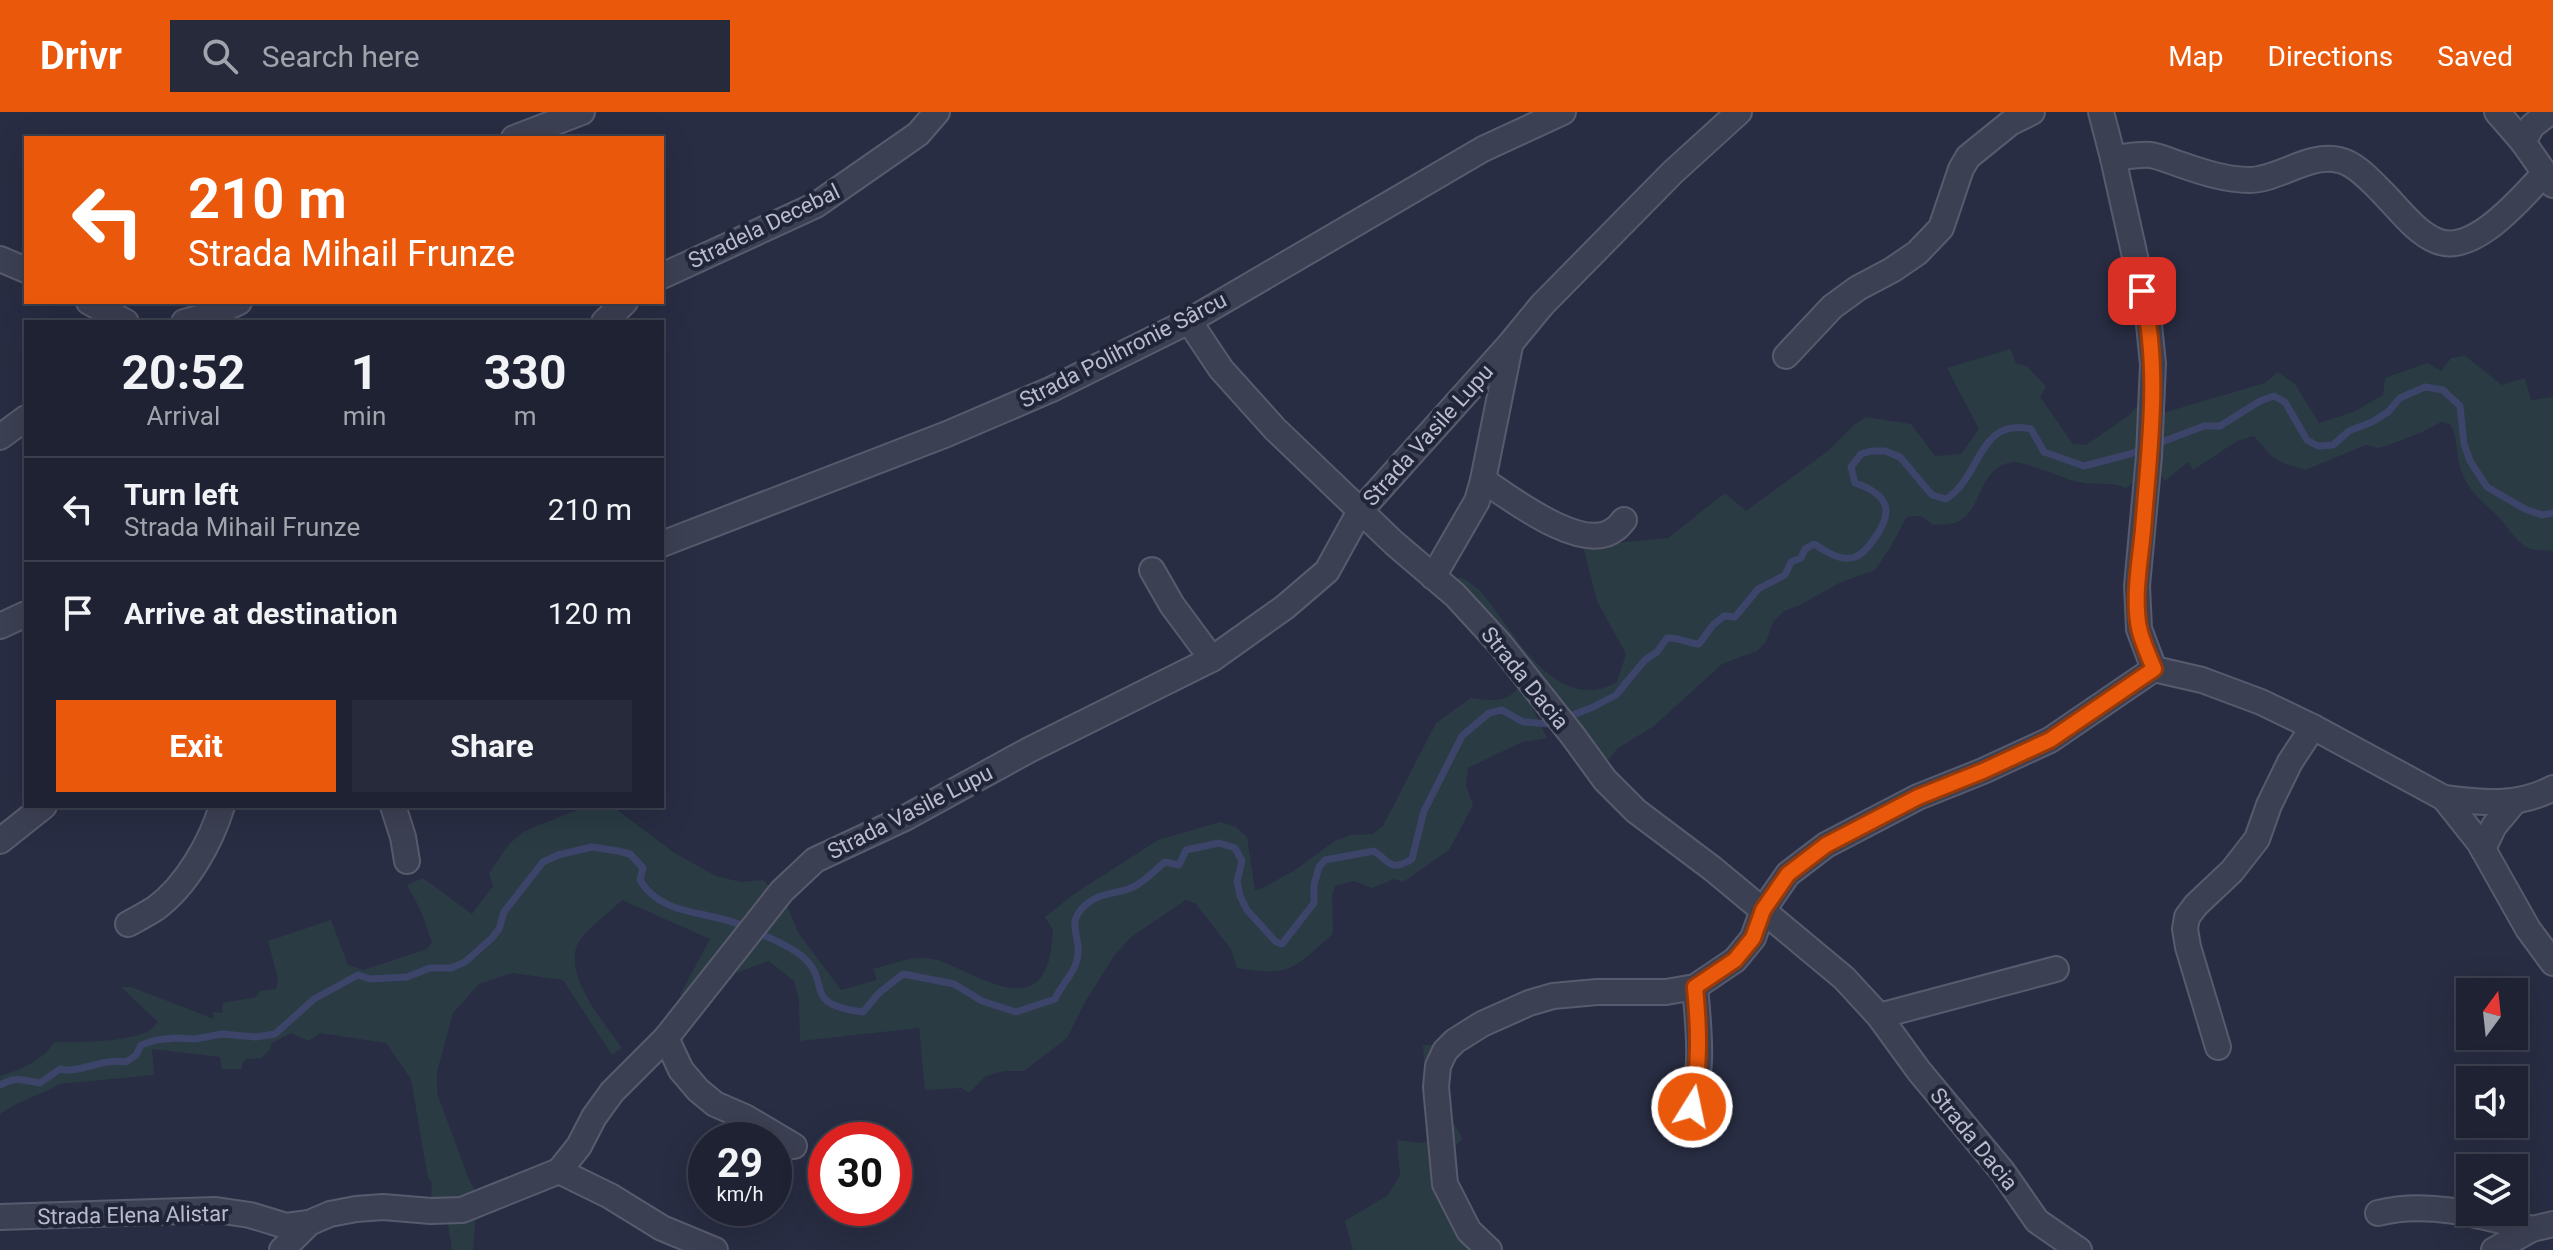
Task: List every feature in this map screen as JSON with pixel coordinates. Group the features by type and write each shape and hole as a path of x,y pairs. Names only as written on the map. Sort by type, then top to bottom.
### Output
{"street":[{"path":"519,136 582,112"},
{"name":"Stradela Decebal","path":"664,275 816,205 918,134 937,112"},
{"name":"Strada Polihronie Sârcu","path":"664,543 947,434 1052,389 1189,321 1483,149 1563,112"},
{"name":"Strada Vasile Lupu","path":"559,1171 579,1146 612,1092 666,1038 782,891 815,860 905,818 1029,750 1212,659 1285,607 1327,571 1360,511 1571,273 1739,112"},
{"path":"1786,356 1832,307 1917,253 1941,228 1968,157 2010,123 2032,112"},
{"path":"2101,112 2148,315 2153,364 2149,456 2137,586 2139,629 2154,669"},
{"path":"2113,158 2152,155 2214,176 2247,180 2261,179 2322,159 2341,160 2373,182 2417,228 2437,240 2454,244 2476,235 2549,179 2497,112"},
{"path":"2523,142 2532,126 2550,112"},
{"path":"0,259 24,269"},
{"path":"93,304 122,320"},
{"path":"191,320 236,304"},
{"path":"606,320 623,304"},
{"name":"Strada Dacia","path":"1189,321 1221,369 1266,419 1360,511 1455,595 1500,644 1605,780 1636,811 1844,978 1879,1016 1919,1071 2003,1172 2037,1221 2079,1250"},
{"name":"Strada Vasile Lupu","path":"1433,577 1477,501 1510,344"},
{"path":"0,437 24,419"},
{"path":"1483,480 1526,509 1574,532 1596,536 1614,531 1624,520"},
{"path":"1152,570 1172,605 1212,659"},
{"path":"0,626 24,615"},
{"path":"1489,1250 1469,1231 1445,1184 1436,1087 1438,1066 1445,1051 1455,1041 1482,1024 1553,996 1666,992 1695,987 1735,960 1753,938 1763,910 1788,874 1826,845 1918,797 2050,740 2154,669 2183,674 2261,702 2444,798 2480,803 2514,802 2553,788"},
{"path":"2218,1047 2188,947 2187,917 2232,871 2257,839 2290,762 2313,727"},
{"path":"2444,798 2483,849 2528,929 2553,963"},
{"path":"2483,849 2494,826 2514,802"},
{"path":"0,821 30,808"},
{"path":"0,841 41,808"},
{"path":"128,924 157,907 186,878 221,808"},
{"path":"394,808 407,861"},
{"path":"1879,1016 2056,969"},
{"path":"1683,1123 1692,1107 1699,1072 1695,987"},
{"path":"666,1038 681,1070 698,1090 715,1104 745,1117 794,1146"},
{"path":"559,1171 610,1196 661,1239 715,1250"},
{"name":"Strada Elena Alistar","path":"0,1217 216,1210 250,1215 286,1226 309,1223 330,1214 369,1208 462,1210 559,1171"},
{"path":"2378,1213 2397,1208 2469,1212 2542,1226"},
{"path":"282,1250 309,1223"},
{"path":"2494,1250 2542,1226"}],"shaded area":[{"path":"2010,349 2016,363 2028,367 2046,387 2040,397 2073,444 2086,445 2128,416 2141,402 2133,483 2126,488 2084,483 2018,462 2001,466 1986,480 1966,516 1954,523 1933,525 1920,517 1906,518 1875,570 1839,583 1784,611 1773,622 1766,642 1757,651 1722,664 1654,726 1617,749 1608,760 1454,580 1461,577 1479,590 1517,641 1546,672 1562,683 1580,689 1607,687 1617,682 1626,654 1597,601 1583,546 1668,538 1725,493 1746,511 1828,451 1866,417 1911,424 1935,456 1961,454 1979,429 1947,368"},
{"path":"2465,356 2502,385 2525,378 2531,400 2553,397 2553,551 2528,548 2473,492 2460,467 2453,429 2450,424 2441,422 2394,443 2379,448 2366,445 2305,470 2270,455 2254,436 2237,441 2193,470 2188,462 2165,481 2158,469 2162,416 2166,412 2265,383 2278,372 2295,384 2319,423 2353,412 2383,395 2385,378 2427,363 2441,371 2451,358"},
{"path":"1520,683 1547,738 1522,742 1468,768 1466,785 1473,805 1449,850 1403,882 1394,879 1372,888 1354,881 1335,886 1332,895 1333,934 1299,963 1290,968 1269,971 1237,968 1231,949 1195,903 1186,900 1131,937 1114,956 1067,1038 1024,1071 1004,1071 986,1076 969,1093 962,1088 925,1090 919,1028 800,1041 799,1000 794,981 769,961 736,973 699,1016 680,995 710,939 622,900 584,935 575,953 575,967 587,997 622,1048 612,1055 563,980 512,973 479,984 453,1013 437,1072 437,1093 469,1180 478,1195 449,1203 431,1199 432,1182 428,1178 411,1079 386,1043 320,1033 309,1041 291,1033 272,1043 261,1058 246,1059 242,1069 222,1069 220,1057 152,1049 154,1075 59,1084 0,1114 0,1076 37,1060 54,1042 116,1040 140,1035 158,1022 121,987 131,987 214,1019 213,1012 222,1013 223,1003 256,997 260,991 276,989 278,979 268,941 331,920 348,965 363,970 427,949 432,942 407,885 423,878 472,914 493,886 489,873 510,843 525,831 581,808 615,808 673,852 716,876 741,882 763,880 786,904 799,934 841,990 877,980 873,969 921,958 942,962 995,984 1027,987 1040,978 1049,960 1053,930 1045,917 1074,894 1158,840 1220,822 1236,827 1247,837 1255,890 1260,889 1292,872 1335,841 1351,835 1373,834 1383,826 1436,723 1471,698 1506,698"},
{"path":"1423,1045 1436,1045 1460,1052 1446,1073 1446,1111 1463,1139 1449,1150 1448,1160 1470,1224 1502,1250 1353,1250 1345,1221 1388,1195 1400,1175 1397,1140 1421,1143 1433,1140 1426,1098"},
{"path":"476,1213 473,1250 452,1250 447,1218"}],"waterway":[{"path":"757,932 803,957 812,967 824,998 831,1004 863,1012 879,993 903,974 954,984 982,1001 1016,1012 1055,999 1076,962 1075,920 1088,903 1135,886 1165,862 1179,865 1186,850 1219,843 1235,848 1242,861 1237,881 1247,910 1276,942 1282,944 1314,903 1314,885 1319,867 1325,860 1374,851 1395,865 1412,859 1424,811 1462,736 1489,713 1502,710 1523,722 1550,724 1593,707 1616,695 1667,638 1699,644 1724,616 1735,617 1758,589 1785,575 1791,562 1801,558 1805,549 1814,544 1844,558 1863,552 1881,529 1886,512 1885,505 1875,492 1855,483 1851,467 1861,454 1871,451 1885,451 1900,457 1932,495 1946,499 1967,478 1990,440 2000,432 2014,428 2031,429 2044,452 2084,466 2130,454 2204,426 2220,426 2260,401 2274,396 2285,402 2307,440 2318,446 2333,445 2349,431 2388,412 2400,398 2425,387 2443,390 2460,406 2464,444 2470,461 2487,487 2525,509 2542,515 2553,513"},
{"path":"0,1085 16,1080 40,1083 60,1069 126,1062 136,1055 141,1045 156,1040 195,1039 222,1034 256,1037 275,1034 314,999 358,975 370,979 407,977 430,968 451,968 465,962 492,938 499,929 504,912 543,862 592,847 630,854 643,868 640,880 661,901 746,927"}],"route":[{"path":"1692,1107 1699,1072 1695,987 1735,960 1753,938 1763,910 1788,874 1826,845 1918,797 2050,740 2154,669 2139,629 2137,586 2149,456 2153,364 2142,291"}]}
